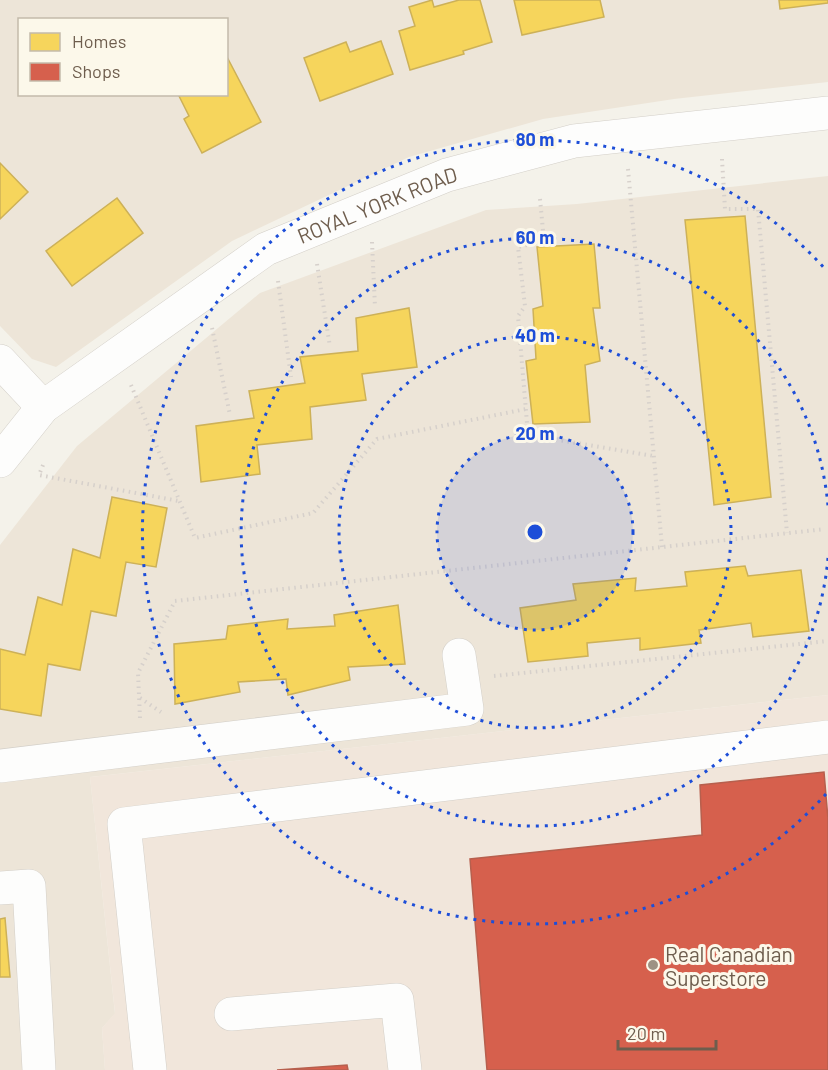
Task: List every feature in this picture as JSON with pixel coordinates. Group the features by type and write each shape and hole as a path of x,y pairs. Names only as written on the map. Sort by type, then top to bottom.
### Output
{"street":[{"name":"ROYAL YORK ROAD","path":"0,461 43,407 266,249 447,175 574,141 828,112"},
{"path":"0,361 43,407"},
{"path":"0,766 141,751 467,709 459,655"},
{"path":"150,1070 124,824 828,737"},
{"path":"0,888 29,886 39,1070"},
{"path":"231,1014 397,1000 405,1070"}],"path":[{"path":"718,125 725,209 758,208 787,533"},
{"path":"623,136 662,547"},
{"path":"540,199 544,241 518,247 525,306 518,316 528,435 654,456"},
{"path":"366,208 372,238 375,307"},
{"path":"310,231 330,347"},
{"path":"266,249 280,286 291,377"},
{"path":"199,297 212,328 230,415"},
{"path":"111,359 133,387 195,538 313,513 377,439 526,409"},
{"path":"43,465 39,475 179,501"},
{"path":"141,751 138,672 175,601 825,530"}],"shaded area":[{"path":"0,0 828,0 828,82 674,99 543,119 409,157 232,241 56,367 32,359 0,326"},
{"path":"828,176 828,695 90,777 115,1014 102,1028 105,1070 0,1070 0,545 77,446 260,293 486,210 577,204"},
{"path":"828,695 828,1070 105,1070 102,1028 115,1013 90,777"}],"building: Homes":[{"path":"432,0 434,7 459,0 480,0 492,42 463,51 464,54 410,70 399,31 415,26 409,7"},
{"path":"514,0 600,0 604,17 522,35"},
{"path":"779,0 828,0 828,3 780,9"},
{"path":"381,41 393,74 320,101 304,58 346,42 350,52"},
{"path":"228,59 261,122 202,153 184,119 189,116 179,96 228,96"},
{"path":"0,163 28,192 0,219"},
{"path":"117,198 143,233 72,286 46,251"},
{"path":"745,216 771,497 714,505 685,220"},
{"path":"594,244 600,308 593,308 600,361 585,365 590,422 533,424 526,361 536,359 533,309 543,306 537,247"},
{"path":"409,308 417,367 362,374 366,400 310,407 312,439 257,445 260,474 201,482 196,426 254,418 249,391 305,383 300,357 358,351 356,318"},
{"path":"112,497 167,508 156,567 126,562 116,616 91,611 80,670 48,664 41,716 0,709 0,649 25,655 38,597 62,605 73,549 100,558"},
{"path":"745,566 748,576 801,570 809,631 753,637 751,623 699,630 701,643 640,650 640,638 587,643 588,656 528,662 520,608 576,600 573,584 636,578 635,591 687,586 685,572"},
{"path":"398,605 405,664 348,667 350,680 288,695 286,679 238,682 240,692 175,704 174,644 226,639 228,626 288,619 287,629 335,626 334,615"},
{"path":"5,918 10,977 0,977 0,919"}],"building: Shops":[{"name":"Real Canadian Superstore","path":"824,772 828,819 828,1070 487,1070 470,859 702,835 700,785"},
{"path":"347,1065 348,1070 277,1070"}],"place":[{"name":"Real Canadian Superstore","path":"653,965"}]}
